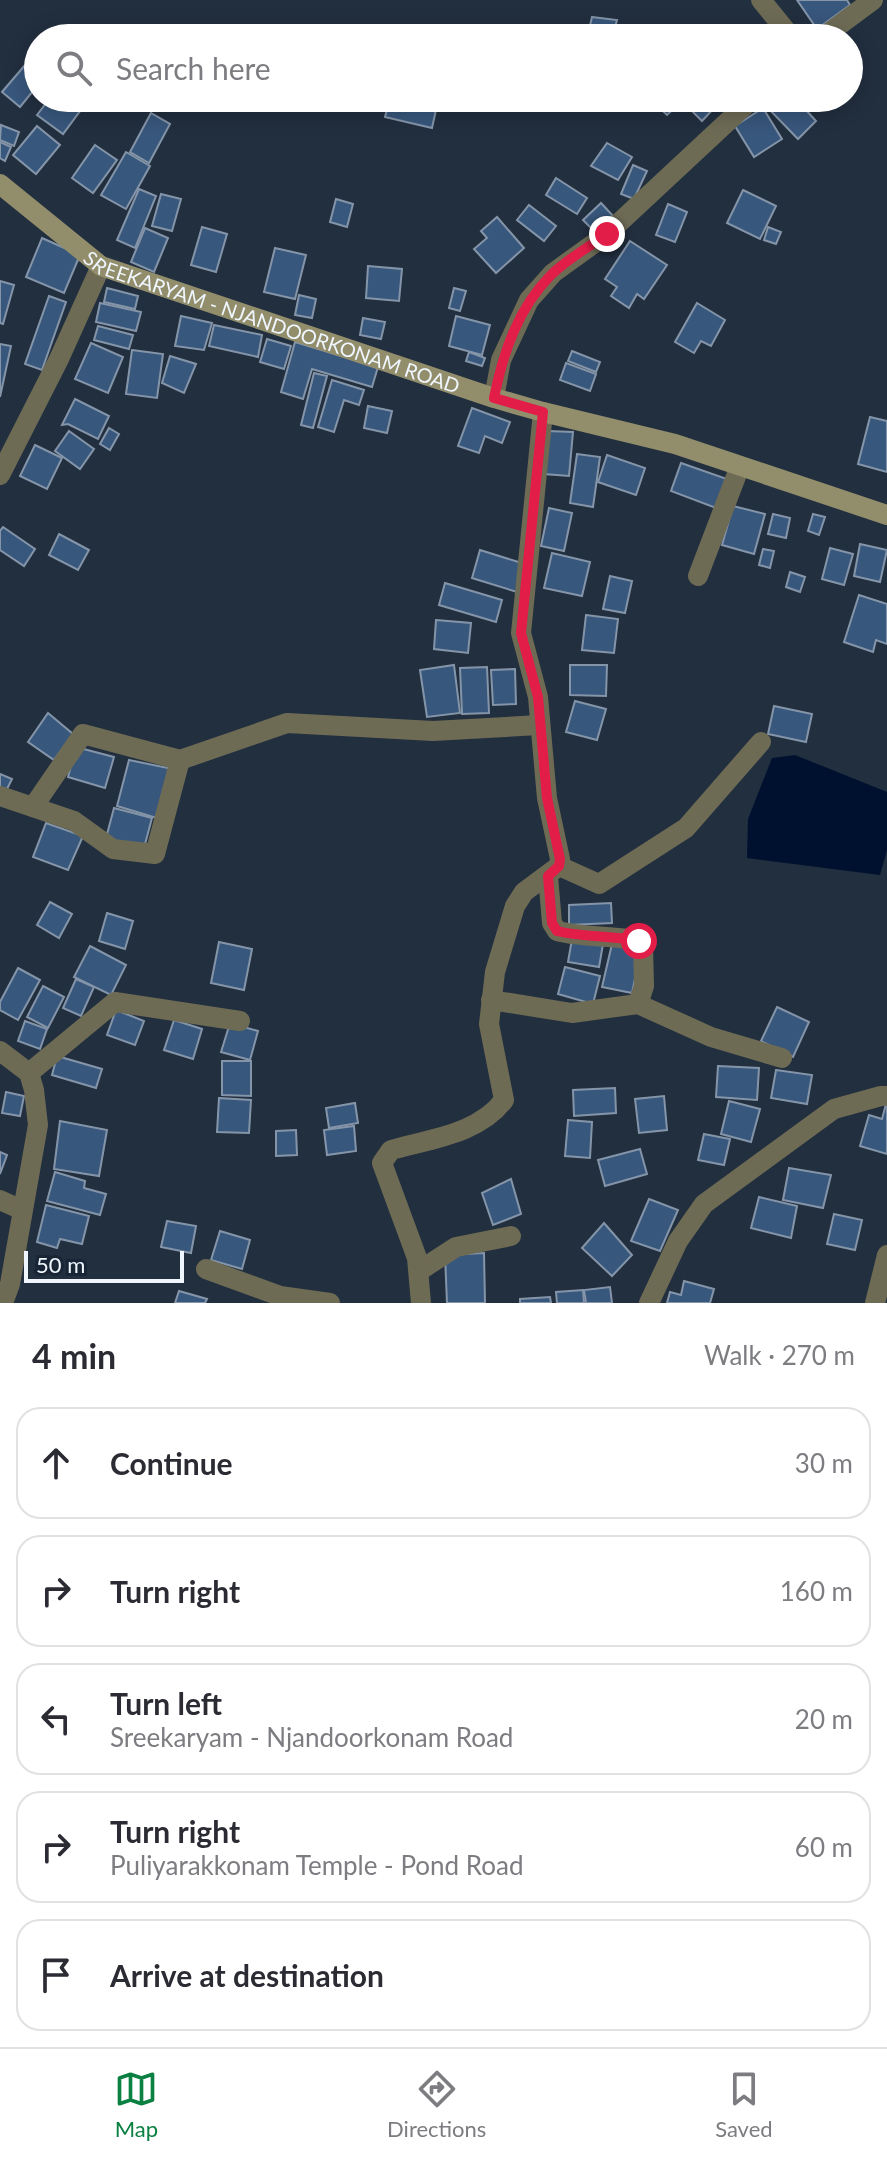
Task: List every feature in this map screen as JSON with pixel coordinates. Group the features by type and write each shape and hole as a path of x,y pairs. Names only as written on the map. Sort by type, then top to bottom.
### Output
{"main road":[{"name":"SREEKARYAM - NJANDOORKONAM ROAD","path":"0,184 101,266 494,398 675,444 887,515"}],"street":[{"path":"761,0 781,24"},
{"path":"841,24 873,0"},
{"path":"494,398 501,360 529,300 553,273 607,234 738,112"},
{"path":"0,475 59,359 101,266"},
{"path":"421,1303 417,1258 382,1163 391,1150 483,1121 494,1114 504,1100 489,1024 495,972 515,906 524,892 553,871 560,859 547,798 538,697 521,633 543,412"},
{"path":"698,576 740,466"},
{"path":"33,807 83,734 180,760 287,723 433,731 539,725"},
{"path":"553,871 599,884 686,828 761,742"},
{"path":"0,796 74,821 113,849 155,854 180,760"},
{"path":"553,871 552,923 557,931 571,935 616,936 639,941 643,946 644,986 638,1004"},
{"path":"491,1000 572,1013 638,1004 711,1037 782,1058"},
{"path":"29,1073 115,1002 240,1021"},
{"path":"0,1051 29,1073 38,1125 10,1284 3,1303"},
{"path":"649,1303 678,1241 704,1204 834,1109 887,1096"},
{"path":"0,1200 22,1210"},
{"path":"419,1271 456,1247 511,1236"},
{"path":"875,1303 887,1255"},
{"path":"206,1269 280,1296 330,1303"}],"water":[{"path":"795,755 887,792 887,850 880,875 747,858 748,819 772,758"}],"building":[{"path":"797,0 847,0 850,5 824,24 814,24"},
{"path":"592,17 617,20 616,24 590,24"},
{"path":"24,66 24,102 20,107 2,92"},
{"path":"39,112 79,112 63,134 37,115"},
{"path":"386,112 436,112 432,128 385,117"},
{"path":"693,112 710,112 702,121"},
{"path":"757,112 765,112 782,139 754,157 735,126"},
{"path":"772,112 808,112 816,121 798,139"},
{"path":"151,113 170,124 149,163 130,152"},
{"path":"1,125 19,132 14,146 0,140"},
{"path":"37,126 60,145 36,174 13,155"},
{"path":"0,142 11,147 5,161 0,158"},
{"path":"607,143 632,157 618,180 591,166"},
{"path":"95,145 117,160 93,193 72,178"},
{"path":"126,152 150,166 126,209 101,195"},
{"path":"633,165 647,171 634,199 621,194"},
{"path":"556,178 587,198 577,214 546,195"},
{"path":"139,189 156,196 135,248 117,240"},
{"path":"743,190 776,206 760,239 727,223"},
{"path":"161,194 181,199 172,231 152,226"},
{"path":"336,199 353,204 347,227 330,222"},
{"path":"601,203 614,217 597,234 583,220"},
{"path":"668,204 687,212 675,242 656,235"},
{"path":"529,205 556,226 544,241 517,220"},
{"path":"497,217 524,248 496,273 474,249 487,238 481,231"},
{"path":"202,227 227,234 216,272 191,265"},
{"path":"768,227 781,232 776,244 764,240"},
{"path":"145,228 168,238 154,272 131,262"},
{"path":"42,238 80,255 64,293 26,277"},
{"path":"630,241 667,265 644,299 637,294 629,308 611,296 617,287 605,279"},
{"path":"275,248 306,255 295,299 264,292"},
{"path":"368,266 402,269 399,301 366,298"},
{"path":"0,281 14,285 3,324 0,323"},
{"path":"107,288 138,296 135,309 104,302"},
{"path":"454,288 466,291 460,311 449,308"},
{"path":"299,295 316,299 312,318 295,315"},
{"path":"49,296 66,302 42,370 25,364"},
{"path":"100,303 141,312 136,331 96,322"},
{"path":"697,303 725,320 711,346 701,341 694,353 675,342"},
{"path":"181,316 212,323 204,350 175,346"},
{"path":"456,316 490,325 482,355 449,346"},
{"path":"363,318 385,322 381,339 360,335"},
{"path":"214,325 262,335 258,357 209,346"},
{"path":"98,326 133,335 129,349 94,340"},
{"path":"267,339 291,346 284,369 260,362"},
{"path":"295,342 378,367 372,387 312,369 303,399 281,392"},
{"path":"91,343 123,357 108,393 75,379"},
{"path":"0,344 11,346 0,397"},
{"path":"132,350 163,354 157,398 126,394"},
{"path":"572,351 600,362 596,372 568,361"},
{"path":"469,352 485,358 482,366 466,361"},
{"path":"170,356 196,364 184,393 162,383"},
{"path":"566,363 596,374 590,391 560,380"},
{"path":"314,373 327,376 313,428 301,425"},
{"path":"332,380 364,390 359,405 344,400 334,432 318,427"},
{"path":"75,399 109,416 98,439 68,424 62,425"},
{"path":"368,406 392,411 387,433 364,428"},
{"path":"472,408 510,422 502,443 485,436 479,453 458,446"},
{"path":"870,417 887,421 887,472 858,464"},
{"path":"109,428 119,434 110,450 100,444"},
{"path":"69,431 94,449 80,469 55,451"},
{"path":"548,431 573,432 569,476 544,474"},
{"path":"35,445 62,458 47,489 20,476"},
{"path":"577,454 600,457 593,507 570,503"},
{"path":"607,455 645,468 636,495 598,482"},
{"path":"681,463 727,479 716,508 671,491"},
{"path":"733,506 765,514 754,554 722,545"},
{"path":"549,508 572,513 564,551 541,546"},
{"path":"773,514 790,518 786,538 768,534"},
{"path":"813,514 825,517 819,535 808,531"},
{"path":"3,527 35,549 24,566 0,550 0,531"},
{"path":"59,534 89,550 78,570 49,555"},
{"path":"860,544 887,550 880,582 854,576"},
{"path":"830,548 853,554 844,585 822,579"},
{"path":"763,549 774,551 770,568 759,565"},
{"path":"480,550 525,564 517,592 472,578"},
{"path":"552,553 590,562 582,596 544,588"},
{"path":"790,572 805,577 800,592 786,587"},
{"path":"610,576 632,581 625,613 603,609"},
{"path":"445,583 502,600 496,622 439,605"},
{"path":"859,595 887,604 887,644 876,640 873,652 844,642"},
{"path":"586,615 618,619 614,653 582,650"},
{"path":"436,620 471,623 468,653 434,649"},
{"path":"454,665 460,713 427,717 420,670"},
{"path":"570,665 607,665 606,696 570,695"},
{"path":"487,667 489,713 462,714 460,668"},
{"path":"515,669 516,704 493,705 491,670"},
{"path":"575,701 606,709 597,740 566,732"},
{"path":"774,706 812,714 806,742 768,734"},
{"path":"48,713 73,734 54,760 28,742"},
{"path":"76,747 114,757 105,788 68,777"},
{"path":"129,760 173,769 160,819 117,806"},
{"path":"0,774 12,779 6,791 0,789"},
{"path":"114,808 152,818 144,848 106,838"},
{"path":"46,823 83,836 68,870 33,857"},
{"path":"50,902 72,914 59,938 37,925"},
{"path":"611,903 612,923 569,925 569,905"},
{"path":"107,913 133,921 125,949 99,941"},
{"path":"572,939 603,944 599,967 568,962"},
{"path":"219,942 252,949 244,990 211,983"},
{"path":"612,944 641,950 632,993 602,987"},
{"path":"90,946 126,965 111,995 74,977"},
{"path":"565,967 600,976 593,1004 558,994"},
{"path":"18,968 40,980 18,1020 0,1010 0,1002"},
{"path":"76,979 94,987 81,1016 63,1008"},
{"path":"43,986 64,997 48,1028 27,1017"},
{"path":"777,1007 809,1022 793,1057 761,1041"},
{"path":"116,1010 144,1021 135,1045 107,1035"},
{"path":"174,1020 202,1029 193,1059 164,1050"},
{"path":"25,1021 47,1029 40,1049 18,1041"},
{"path":"230,1023 258,1031 250,1060 221,1052"},
{"path":"57,1056 102,1069 96,1088 52,1075"},
{"path":"222,1061 251,1061 251,1096 222,1095"},
{"path":"718,1066 759,1068 757,1100 716,1097"},
{"path":"776,1070 812,1075 807,1104 771,1098"},
{"path":"615,1088 616,1113 574,1116 573,1090"},
{"path":"6,1092 24,1096 20,1116 2,1113"},
{"path":"664,1096 667,1130 639,1133 635,1099"},
{"path":"219,1098 251,1100 249,1133 217,1132"},
{"path":"729,1101 760,1109 751,1142 721,1134"},
{"path":"355,1103 358,1123 329,1128 326,1108"},
{"path":"886,1104 887,1154 860,1146 869,1115 882,1119"},
{"path":"568,1120 592,1122 590,1158 565,1156"},
{"path":"60,1121 107,1130 99,1176 54,1169"},
{"path":"354,1126 356,1151 327,1155 324,1130"},
{"path":"296,1130 297,1155 276,1156 276,1131"},
{"path":"704,1134 730,1139 724,1165 698,1160"},
{"path":"640,1149 647,1174 605,1186 598,1160"},
{"path":"0,1152 7,1155 0,1174"},
{"path":"789,1168 831,1175 823,1208 783,1200"},
{"path":"55,1172 85,1181 84,1188 106,1194 100,1215 47,1201"},
{"path":"511,1179 521,1214 493,1225 482,1193"},
{"path":"759,1197 797,1206 791,1238 751,1228"},
{"path":"649,1199 678,1210 660,1251 631,1241"},
{"path":"46,1205 89,1216 82,1244 60,1239 57,1248 37,1242"},
{"path":"834,1214 862,1220 855,1250 827,1244"},
{"path":"167,1221 196,1226 191,1253 161,1247"},
{"path":"604,1223 632,1255 612,1276 582,1248"},
{"path":"220,1231 250,1240 242,1269 211,1260"},
{"path":"484,1253 485,1303 447,1303 445,1255"},
{"path":"684,1281 714,1289 710,1303 667,1303 670,1292 681,1295"},
{"path":"610,1287 612,1303 586,1303 584,1290"},
{"path":"583,1290 584,1303 557,1303 556,1292"},
{"path":"179,1291 207,1299 205,1303 175,1303"},
{"path":"550,1297 551,1303 520,1303 520,1299"}],"route":[{"path":"607,234 553,273 529,300 501,360 494,398 543,412 521,633 538,697 541,757 560,859 559,866 548,876 552,923 557,931 571,935 616,936 639,941"}]}
